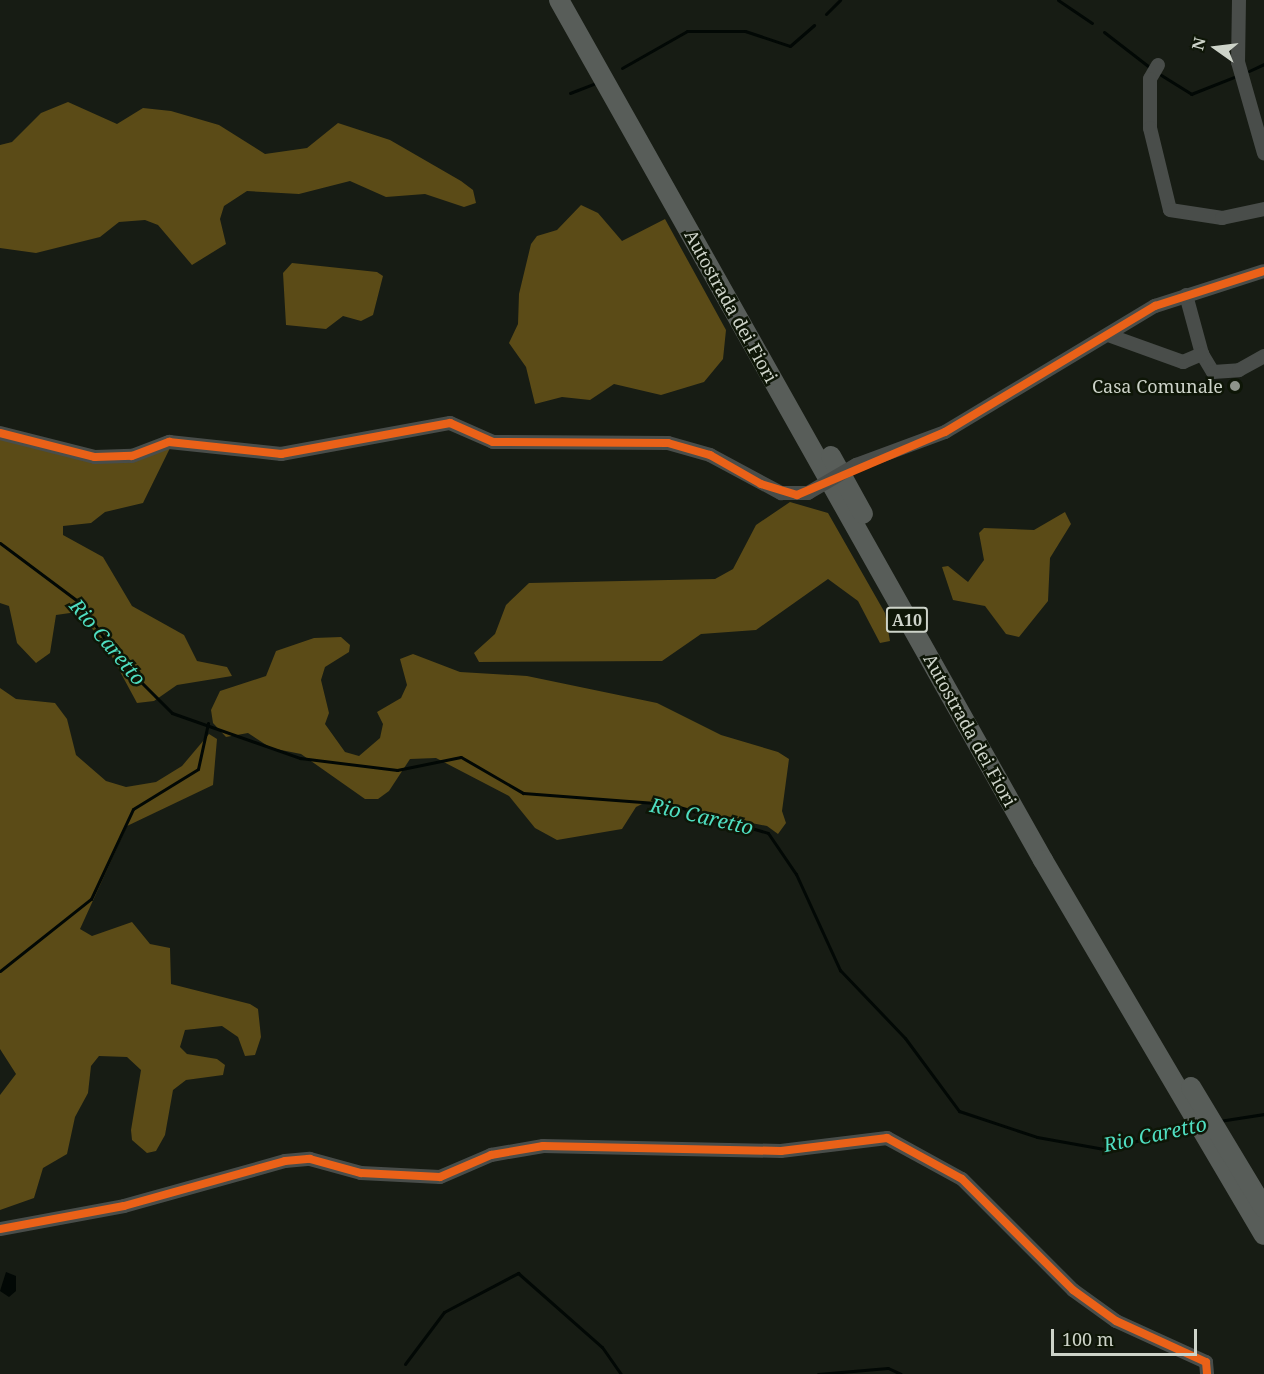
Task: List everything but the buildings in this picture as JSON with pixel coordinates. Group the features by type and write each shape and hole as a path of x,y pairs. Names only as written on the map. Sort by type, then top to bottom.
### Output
{"highway":[{"name":"Autostrada dei Fiori","path":"559,0 1043,860 1264,1235"},
{"name":"Autostrada dei Fiori","path":"573,0 1050,847 1264,1208"}],"street":[{"path":"1239,0 1238,62 1264,153"},
{"path":"1158,65 1150,79 1150,128 1170,210 1222,218 1264,209"},
{"path":"0,433 96,457 132,456 169,442 281,454 450,423 493,442 668,443 710,455 781,493 808,493 856,465 945,432 1108,335 1186,295 1264,271"},
{"path":"1186,295 1202,354 1220,375 1264,356"},
{"path":"1108,335 1183,362 1202,354"},
{"path":"0,1229 124,1206 285,1161 310,1159 395,1177 440,1177 491,1155 543,1146 781,1151 887,1138 962,1179 1073,1290 1116,1321 1206,1362 1207,1374"}],"shaded area":[{"path":"68,102 117,124 143,108 171,111 219,125 265,154 307,148 338,123 390,140 461,181 473,190 476,203 464,207 425,194 386,197 350,181 299,194 247,191 224,206 220,219 226,244 192,265 158,225 145,220 119,222 100,237 36,253 0,248 0,145 12,142 41,113"},
{"path":"581,205 598,213 622,241 665,219 726,330 723,359 704,382 661,395 614,384 590,400 562,397 535,404 526,367 509,343 518,324 519,294 531,244 537,236 557,230"},
{"path":"292,263 377,272 383,276 373,315 361,321 343,316 326,329 286,325 283,273"},
{"path":"0,438 95,463 171,446 143,503 105,512 91,523 63,526 63,535 103,557 132,606 184,635 197,661 227,667 232,676 177,685 154,701 137,703 104,642 77,612 56,615 50,653 36,663 17,643 9,606 0,603"},
{"path":"790,502 828,513 885,613 890,641 880,643 858,601 828,579 756,630 701,634 662,661 479,662 474,653 495,634 506,605 529,583 715,579 733,569 756,525"},
{"path":"1065,512 1071,524 1050,558 1048,601 1019,637 1006,634 985,606 953,600 942,567 948,566 968,582 984,560 979,533 984,528 1034,530"},
{"path":"341,637 350,645 349,652 325,667 321,680 329,713 325,724 345,752 359,756 380,738 383,724 377,712 401,698 407,685 400,659 413,654 460,672 527,676 657,703 721,735 778,752 789,759 782,811 786,823 778,834 767,826 646,802 636,807 622,829 557,840 535,828 509,796 436,758 410,759 389,791 378,799 365,799 301,754 271,748 248,733 226,737 213,723 211,710 220,691 266,676 276,651 314,638"},
{"path":"0,688 16,699 55,703 67,719 76,755 106,781 126,787 156,782 182,766 209,734 217,739 213,785 127,826 80,929 92,936 132,922 150,944 170,948 171,984 250,1004 258,1009 261,1037 255,1055 245,1056 238,1037 222,1026 185,1030 180,1047 187,1054 217,1059 225,1065 223,1075 186,1080 173,1090 165,1135 156,1151 147,1153 132,1140 131,1130 141,1070 127,1057 99,1056 91,1066 88,1093 75,1117 67,1154 43,1168 34,1198 0,1210 0,1095 16,1074 0,1049"},
{"path":"6,1272 16,1276 16,1291 9,1297 0,1291"}],"waterway":[{"path":"826,14 840,0"},
{"path":"1058,0 1092,23"},
{"path":"622,68 687,31 745,31 790,46 814,25"},
{"path":"1104,32 1148,66"},
{"path":"1249,71 1264,64"},
{"path":"1161,75 1191,94 1234,77"},
{"path":"570,93 594,84"},
{"name":"Rio Caretto","path":"0,543 79,602 121,662 172,713 300,758 397,770 461,757 523,793 669,804 768,833 796,874 840,970 905,1038 959,1111 1037,1137 1104,1149 1192,1127"},
{"path":"0,971 91,899 133,809 198,769 208,723"},
{"name":"Rio Caretto","path":"1219,1121 1264,1114"},
{"path":"405,1364 444,1312 518,1273 602,1347 621,1374"},
{"path":"818,1374 888,1368 901,1374"}],"cycle path":[{"path":"0,433 95,457 132,456 169,442 281,454 450,423 493,442 668,443 710,455 761,484 797,495 945,432 1155,306 1264,271"},
{"path":"0,1229 124,1206 285,1161 310,1159 361,1173 440,1177 491,1155 543,1146 781,1151 887,1138 962,1179 1073,1290 1116,1321 1206,1362 1207,1374"}],"place":[{"name":"Casa Comunale","path":"1235,386"}]}
